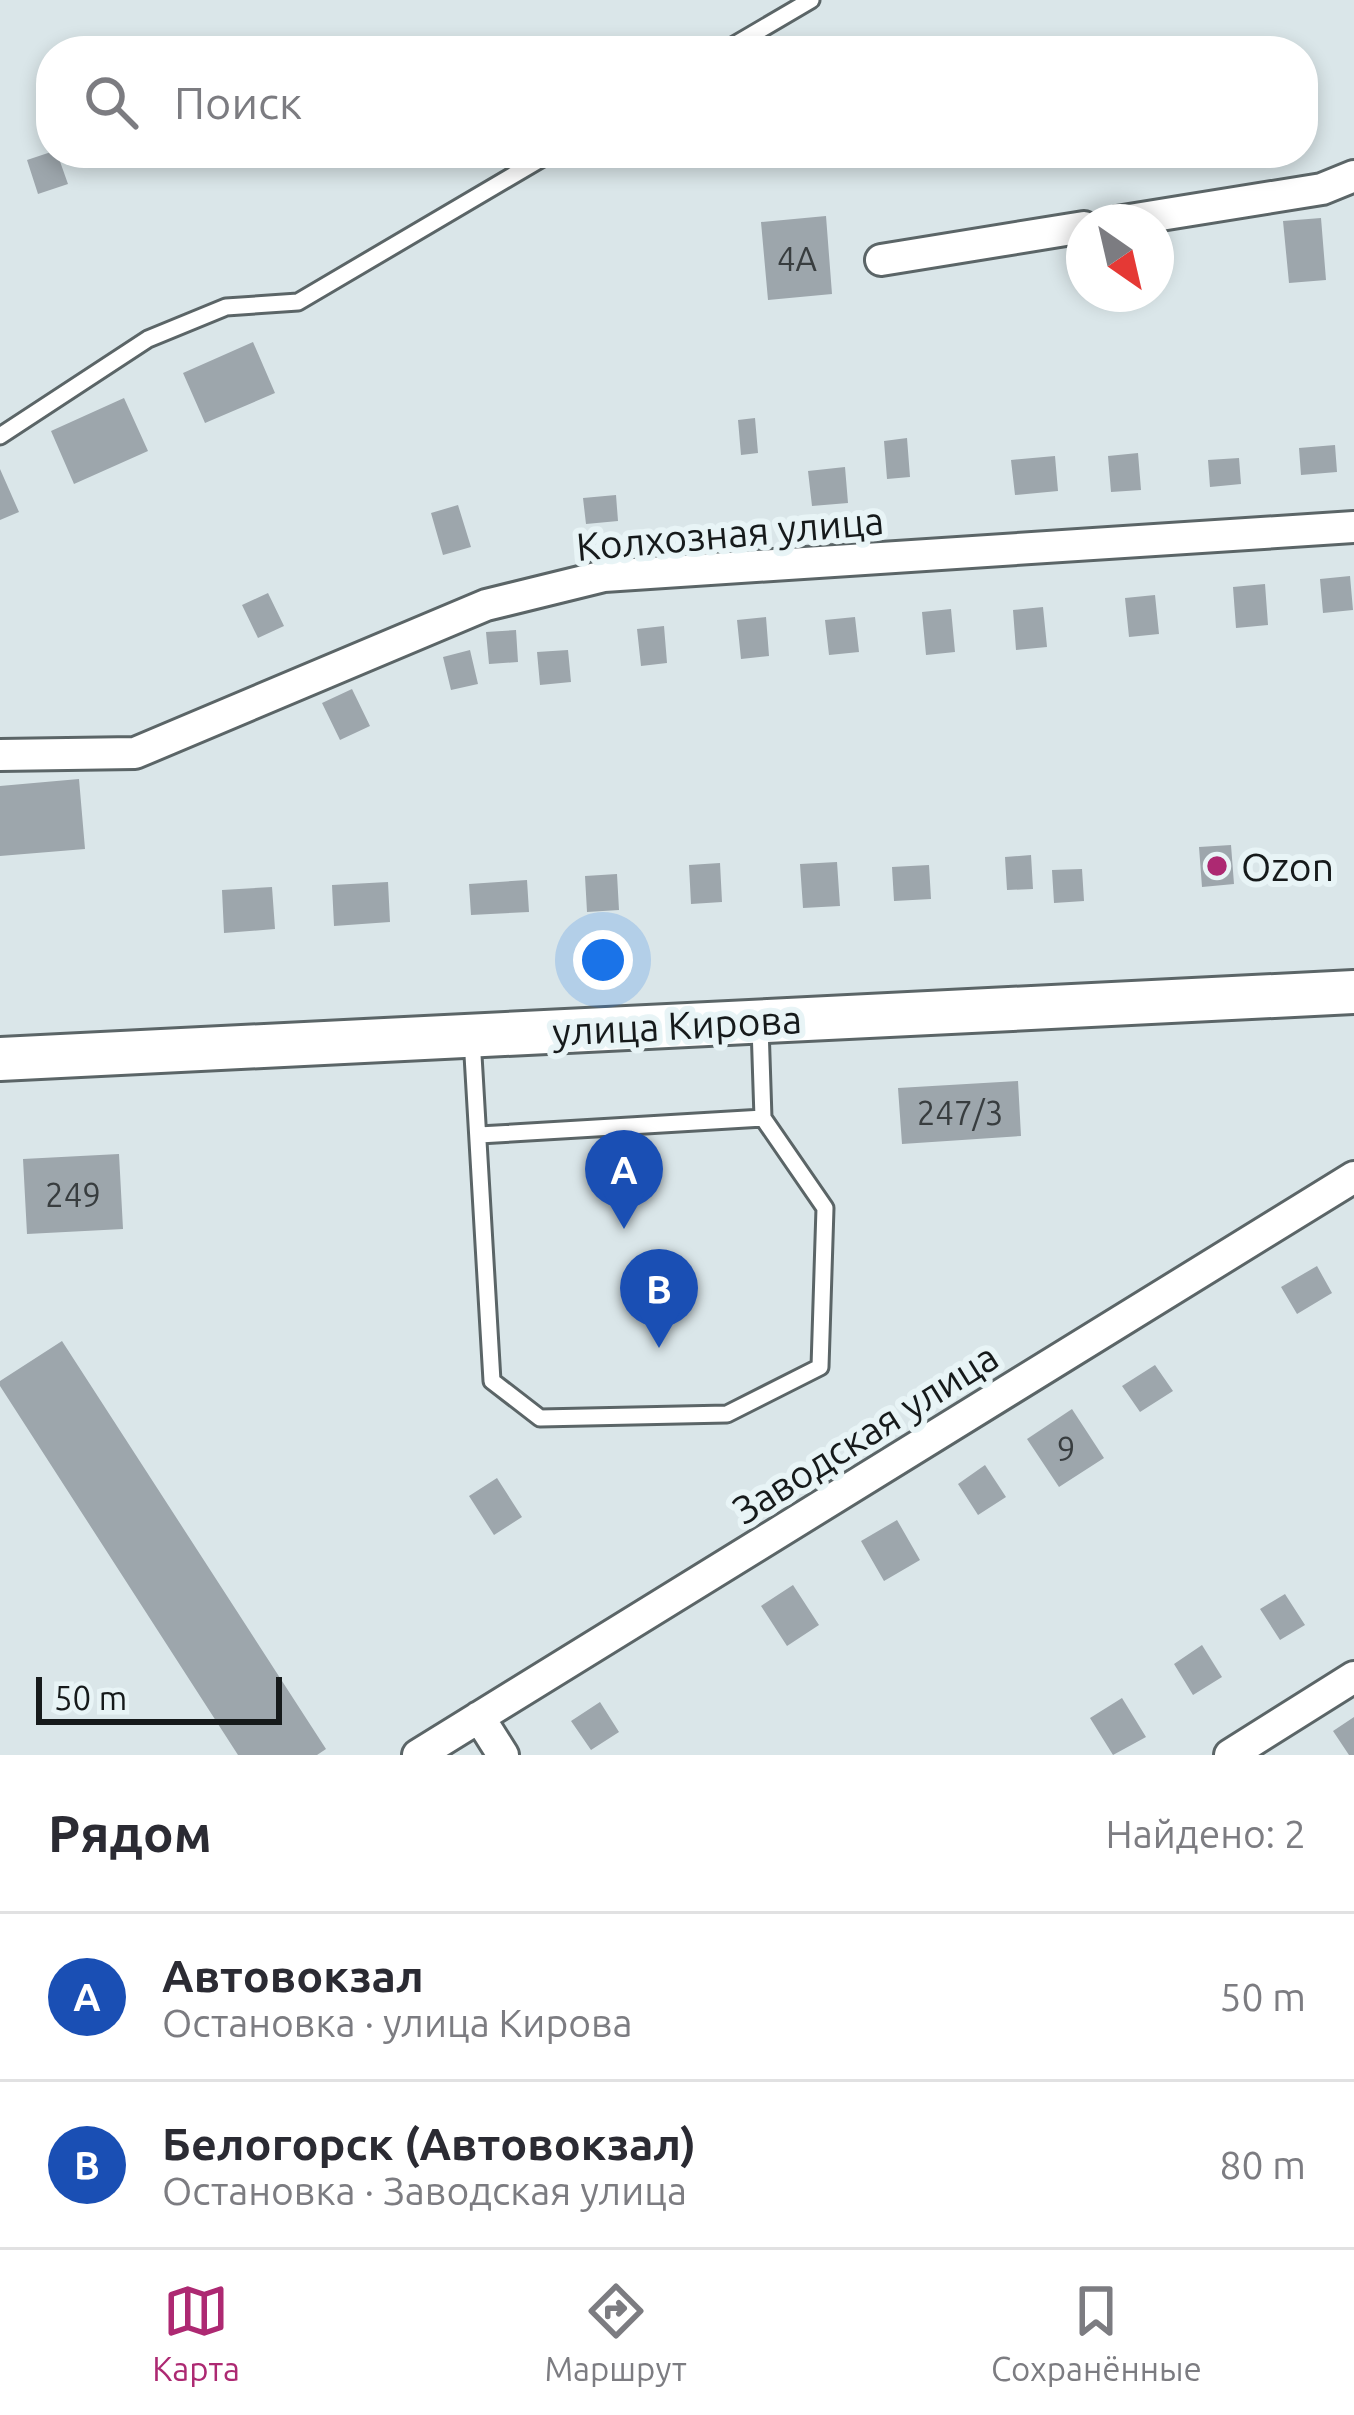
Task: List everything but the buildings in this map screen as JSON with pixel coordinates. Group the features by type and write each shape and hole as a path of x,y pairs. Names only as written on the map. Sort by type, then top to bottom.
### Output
{"main road":[{"name":"улица Кирова","path":"0,1059 1354,992"}],"street":[{"path":"1174,213 1322,189 1354,176"},
{"path":"881,260 1066,230"},
{"name":"Колхозная улица","path":"0,755 135,753 486,604 604,576 1354,527"},
{"name":"Заводская улица","path":"418,1755 1354,1177"},
{"path":"1230,1755 1354,1677"},
{"path":"478,1717 503,1755"}],"lane":[{"path":"750,36 811,0"},
{"path":"0,436 148,339 226,307 298,302 526,168"},
{"path":"472,1035 492,1381 540,1418 727,1414 820,1367 825,1208 763,1118 760,1021"},
{"path":"478,1135 763,1118"}],"place":[{"name":"Ozon","path":"1217,866"},
{"name":"Автовокзал","path":"624,1229"},
{"name":"Белогорск (Автовокзал)","path":"659,1348"}]}
